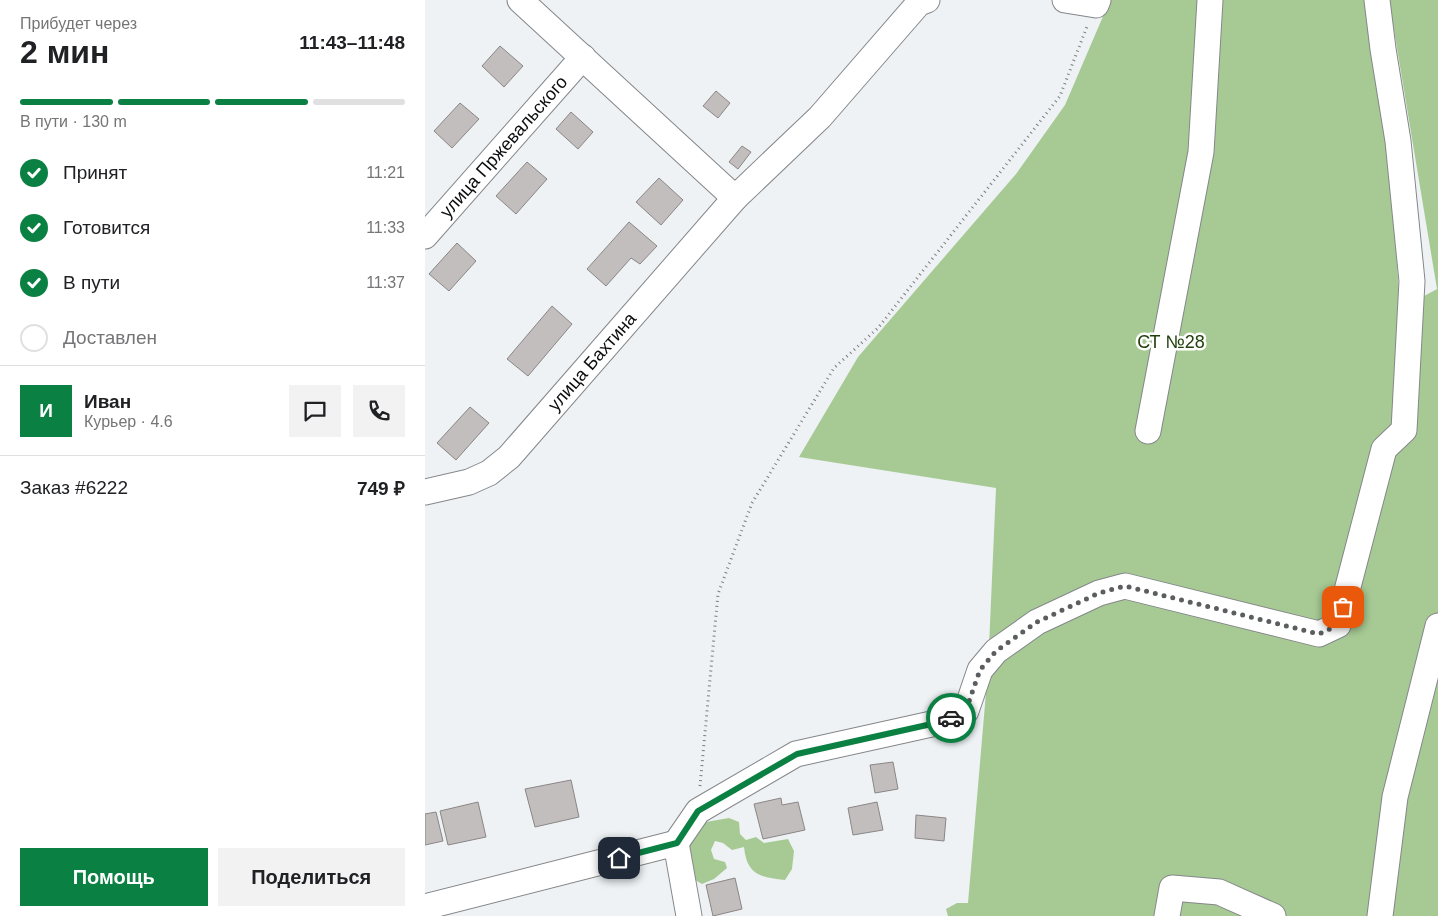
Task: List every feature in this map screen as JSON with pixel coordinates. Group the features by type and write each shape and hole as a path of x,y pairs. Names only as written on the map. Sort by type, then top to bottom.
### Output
{"street":[{"path":"519,0 735,198"},
{"name":"улица Бахтина","path":"425,492 469,482 489,473 509,457 735,198 820,117 919,3 927,0"},
{"path":"1065,0 1097,3"},
{"path":"1148,431 1201,152 1210,0"},
{"path":"425,907 677,843 698,811 797,754 945,721 966,710 980,670 988,658 996,651 1037,622 1099,593 1125,586 1319,634 1338,625 1384,449 1404,430 1412,281 1398,141 1377,0"},
{"name":"улица Пржевальского","path":"425,236 583,57"},
{"path":"1381,916 1395,797 1438,626"},
{"path":"677,843 689,916"},
{"path":"1167,916 1172,888 1219,892 1273,916"}],"path":[{"path":"698,811 718,594 752,503 834,368 878,328 1060,96 1097,3"}],"green space":[{"name":"СТ №28","path":"1110,0 1369,0 1390,156 1400,309 1437,289 1389,0 1438,0 1438,916 948,916 946,909 957,903 968,903 988,669 996,488 799,457 858,357 1016,174 1065,105"},
{"path":"729,818 739,822 740,834 746,840 756,837 764,843 788,839 794,851 792,869 785,880 768,878 756,873 748,864 744,847 732,850 723,843 715,841 711,850 714,859 725,862 727,868 714,879 702,884 695,880 687,847 700,823"}],"building":[{"path":"500,46 523,66 504,87 482,66"},
{"path":"716,91 730,103 718,118 703,106"},
{"path":"460,103 479,119 452,148 434,131"},
{"path":"571,112 593,132 578,149 556,129"},
{"path":"742,146 751,152 738,169 729,162"},
{"path":"527,162 547,179 516,214 496,196"},
{"path":"659,178 683,200 661,225 636,202"},
{"path":"629,222 657,246 640,264 631,258 606,286 587,269"},
{"path":"457,243 476,261 449,291 429,274"},
{"path":"552,306 572,324 528,376 507,359"},
{"path":"470,407 489,423 456,460 437,443"},
{"path":"893,762 898,789 875,793 870,765"},
{"path":"571,780 579,817 535,827 525,789"},
{"path":"781,798 782,805 798,802 805,830 763,839 754,804"},
{"path":"478,802 486,837 448,845 440,811"},
{"path":"877,802 883,830 853,835 848,808"},
{"path":"436,812 443,841 425,845 425,814"},
{"path":"916,815 946,818 944,841 915,838"},
{"path":"735,878 742,909 713,916 706,885"}],"way so far":[{"path":"951,718 966,710 980,670 988,658 996,651 1037,622 1099,593 1125,586 1319,634 1338,625 1343,607"}],"route":[{"path":"619,858 677,843 698,811 797,754 892,734 951,718"}]}
